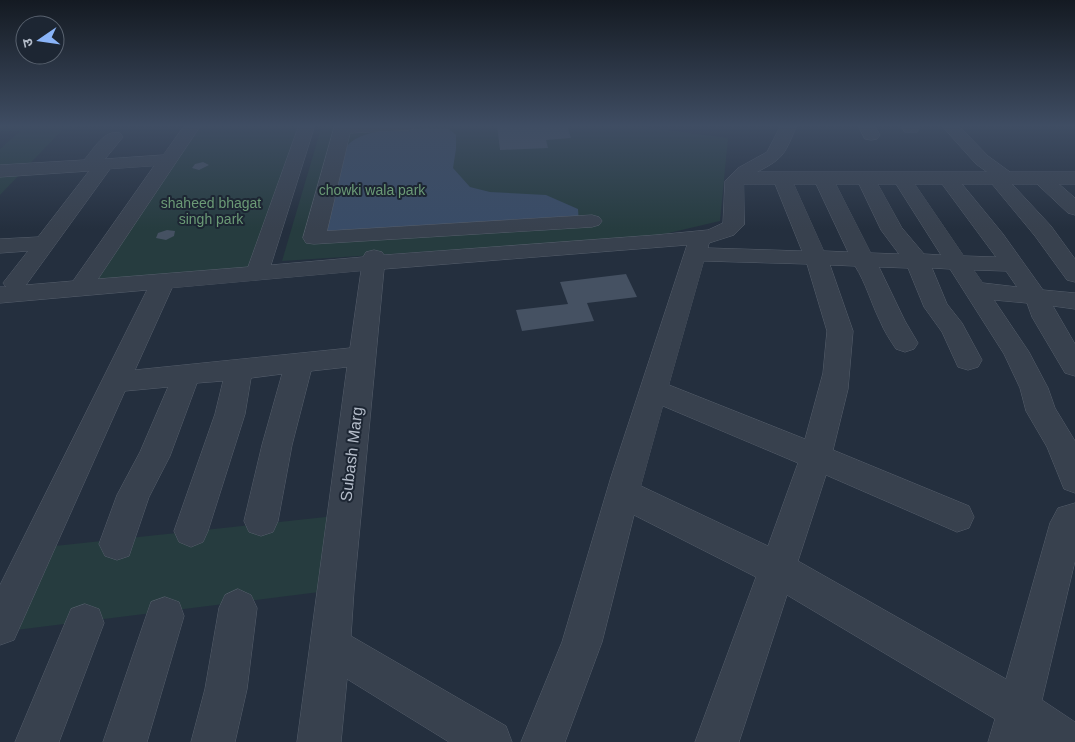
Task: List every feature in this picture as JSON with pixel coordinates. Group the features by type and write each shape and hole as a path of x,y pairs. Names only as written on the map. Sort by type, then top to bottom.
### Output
{"street":[{"path":"5,287 45,243 100,160"},
{"path":"0,171 169,160"},
{"path":"83,283 169,160"},
{"path":"258,270 295,160"},
{"path":"334,160 314,238 592,221"},
{"path":"543,742 582,642 623,493 698,246 726,231 733,225 734,181 743,172 766,160"},
{"path":"982,160 1001,178 1075,275"},
{"path":"738,178 1075,178"},
{"path":"716,742 815,456 834,389 840,338 840,331 816,258 782,178"},
{"path":"823,178 863,260 873,276 892,321 905,343"},
{"path":"866,178 892,230 917,261 936,307 953,329 968,360"},
{"path":"902,178 1016,352 1034,388 1042,411 1061,444 1075,479"},
{"path":"947,178 1034,296 1075,366"},
{"path":"1042,178 1075,209"},
{"path":"5,287 258,270 655,238 698,246 816,258 1012,264"},
{"path":"0,246 45,243"},
{"name":"Subash Marg","path":"318,742 331,646 335,590 373,260"},
{"path":"83,283 163,281 258,270"},
{"path":"0,626 163,281"},
{"path":"977,290 1075,301"},
{"path":"115,382 362,356"},
{"path":"261,521 277,445 299,363"},
{"path":"192,531 230,414 239,368"},
{"path":"117,544 134,495 154,456 187,374"},
{"path":"654,390 957,517"},
{"path":"623,493 777,569 1014,726 1067,742"},
{"path":"1014,726 1067,523 1070,519 1075,518"},
{"path":"213,742 226,689 238,608"},
{"path":"125,742 165,616"},
{"path":"37,742 85,623"},
{"path":"331,646 490,742"}],"green space":[{"path":"0,160 34,160 0,195"},
{"name":"shaheed bhagat singh park","path":"170,160 295,160 257,272 83,288"},
{"name":"chowki wala park","path":"312,160 726,160 720,221 652,237 282,261"},
{"path":"344,515 335,590 0,632 36,548"}],"water":[{"path":"340,160 454,160 453,168 470,187 490,192 546,195 578,209 579,223 551,230 328,235 325,218 326,207"}],"building":[{"path":"203,162 209,165 199,170 192,168 195,164"},
{"path":"167,230 175,231 174,236 166,240 156,238 158,233"},
{"path":"626,274 637,297 587,303 594,321 522,331 516,310 568,304 560,282"}]}
